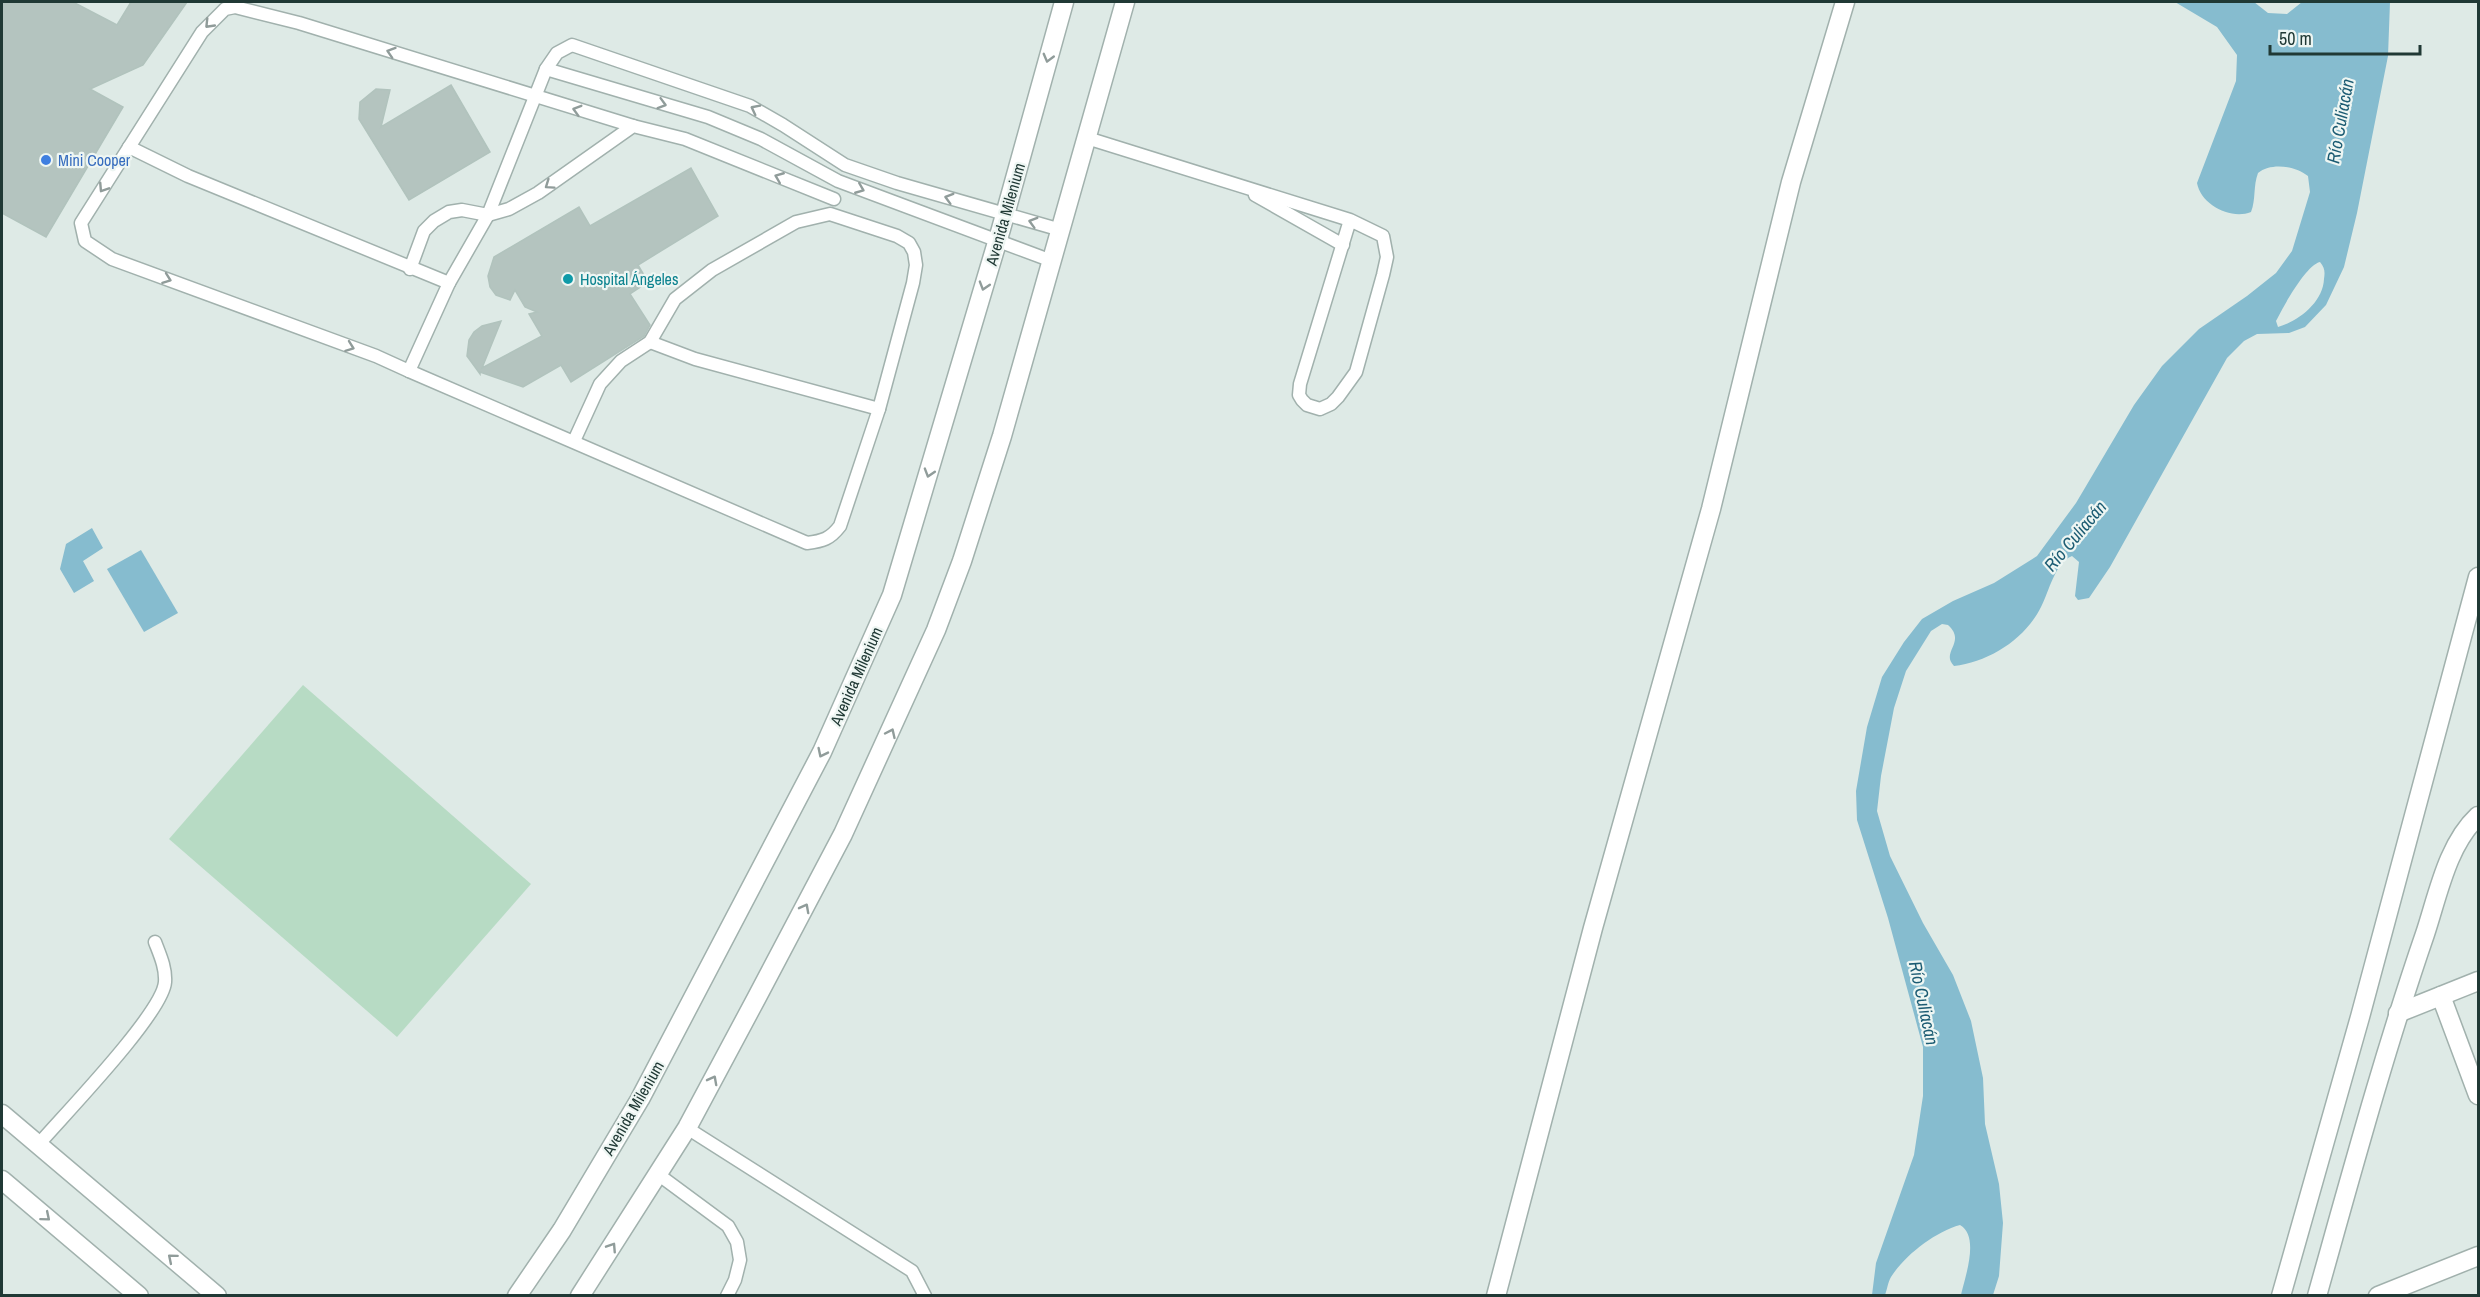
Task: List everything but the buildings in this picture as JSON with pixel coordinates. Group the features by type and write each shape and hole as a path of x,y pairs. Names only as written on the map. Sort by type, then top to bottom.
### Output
{"street":[{"name":"Avenida Milenium","path":"517,1296 562,1230 640,1099 827,742 892,595 998,242 1064,2"},
{"path":"580,1296 687,1128 843,834 936,630 962,561 1002,436 1125,2"},
{"path":"1496,1296 1590,940 1711,509 1791,182 1845,2"},
{"path":"2281,1296 2369,983 2478,577"},
{"path":"2317,1296 2398,1013 2450,861 2463,834 2477,823"},
{"path":"2398,1013 2478,981"},
{"path":"2441,996 2478,1095"},
{"path":"2,1114 217,1296"},
{"path":"2,1180 139,1296"},
{"path":"2378,1296 2412,1289 2478,1256"}],"lane":[{"path":"574,441 600,384 621,361 650,342 675,299 712,270 796,222 830,214 897,236 909,243 914,252 916,265 913,283 879,409 840,526 831,537 821,542 807,543 376,356 112,259 92,248 82,235 81,223 202,32 225,9 235,7 299,22 535,97 684,139 834,199"},
{"path":"409,371 448,284 488,215 546,69 567,46 575,46 750,106 783,124 845,165 897,183 1061,230"},
{"path":"546,69 708,117 761,139 838,181 1052,261"},
{"path":"410,269 424,231 434,221 449,212 462,210 488,215 523,202 633,126"},
{"path":"1087,138 1350,220 1383,236 1387,257 1356,372 1331,404 1320,409 1314,408 1302,400 1299,395 1300,384 1350,220"},
{"path":"129,147 188,176 448,284"},
{"path":"830,214 838,181 845,165"},
{"path":"1238,185 1343,245"},
{"path":"650,342 705,362 879,409"},
{"path":"38,1145 122,1050 160,997 165,984 164,967 156,942"},
{"path":"687,1128 912,1271 925,1296"},
{"path":"659,1174 728,1226 737,1242 740,1260 735,1280 727,1296"}],"green space":[{"path":"303,685 531,884 397,1037 169,839"}],"water":[{"name":"Río Culiacán","path":"2175,2 2254,2 2268,13 2287,14 2302,2 2390,2 2388,56 2344,267 2326,305 2305,327 2289,333 2257,334 2244,341 2227,358 2110,567 2089,598 2078,600 2075,596 2079,562 2072,556 2061,564 2034,619 2016,639 2005,647 1980,660 1954,666 1950,656 1955,637 1948,625 1942,624 1931,631 1906,671 1894,708 1877,811 1890,856 1923,923 1953,975 1971,1021 1983,1078 1985,1124 1999,1184 2003,1223 1999,1276 1993,1295 1961,1295 1968,1268 1970,1247 1966,1230 1960,1225 1950,1228 1921,1245 1897,1269 1890,1279 1885,1295 1872,1295 1876,1263 1914,1155 1923,1096 1923,1047 1888,918 1857,820 1856,791 1867,727 1882,677 1922,619 1953,601 1994,583 2037,556 2076,503 2134,405 2162,366 2199,329 2276,273 2292,251 2310,192 2308,176 2297,170 2276,166 2263,170 2256,178 2251,212 2243,214 2218,209 2204,198 2197,183 2236,81 2237,55 2217,27","holes":["2320,262 2324,268 2323,287 2315,303 2302,315 2278,327 2276,321 2295,287 2308,271"]},
{"path":"92,528 103,548 83,561 94,581 74,593 60,569 66,544"},
{"path":"141,550 178,613 144,632 107,569"}],"place":[{"name":"Mini Cooper","path":"46,160"},
{"name":"Hospital Ángeles","path":"568,279"}]}
